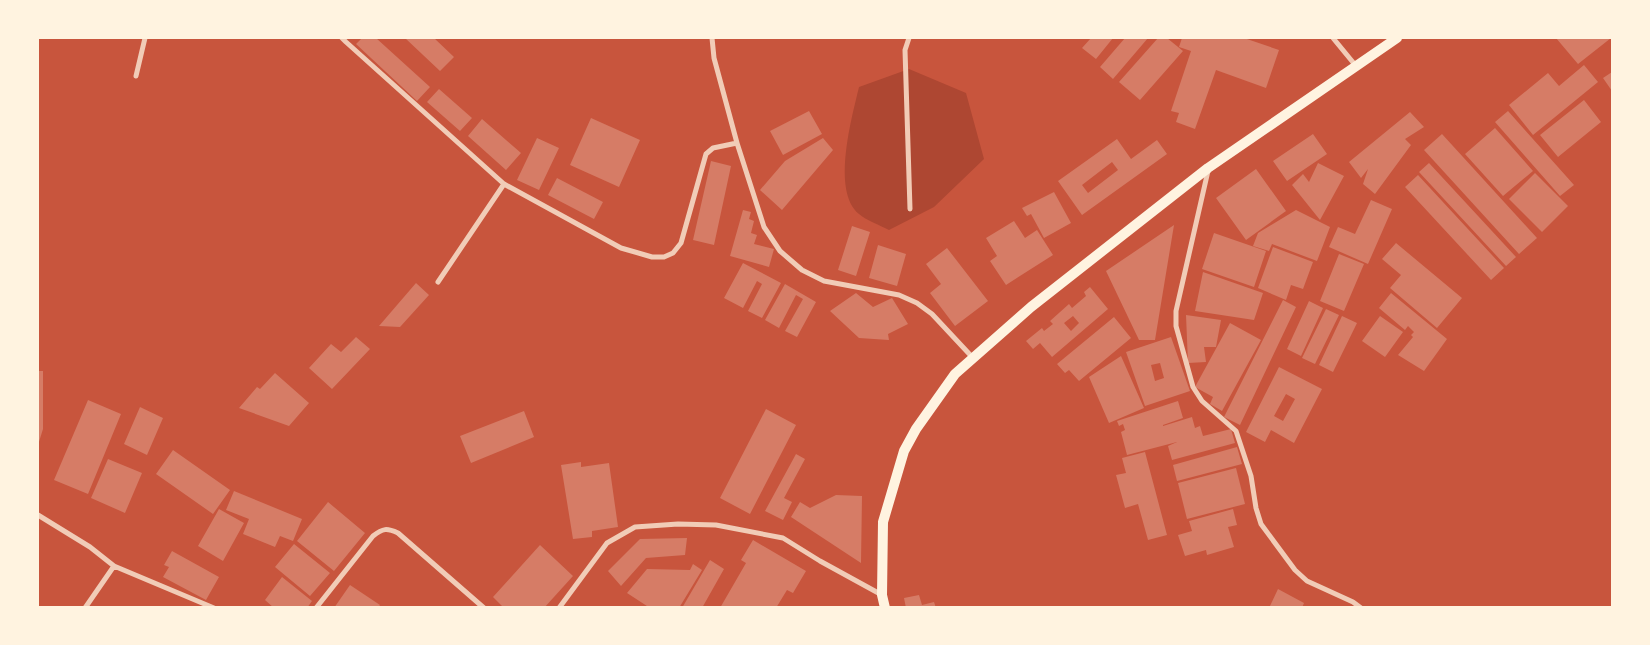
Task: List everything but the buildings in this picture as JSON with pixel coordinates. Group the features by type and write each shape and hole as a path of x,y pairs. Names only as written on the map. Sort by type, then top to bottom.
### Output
{"main road":[{"path":"885,608 882,595 883,522 904,451 916,429 955,374 1031,307 1208,168 1398,38"}],"street":[{"path":"136,76 145,38"},
{"path":"342,38 504,184 621,248 652,257 664,257 673,253 681,243 706,154 712,148 737,143"},
{"path":"712,38 714,58 737,143 764,227 780,251 802,270 824,282 899,295 917,303 932,314 974,358"},
{"path":"909,38 905,50 910,209"},
{"path":"1333,38 1356,66"},
{"path":"1208,168 1176,311 1176,326 1193,387 1202,401 1236,431 1251,476 1256,508 1261,524 1295,570 1307,581 1353,602 1361,608"},
{"path":"438,282 504,184"},
{"path":"38,516 90,547 114,566 214,608"},
{"path":"559,608 607,543 635,528 678,524 716,525 783,538 882,595"},
{"path":"316,608 373,536 380,530 388,528 398,534 484,608"},
{"path":"85,608 114,566"}],"shaded area":[{"path":"909,69 966,93 984,159 934,207 889,230 859,214 851,203 846,189 846,153 859,87"}]}
